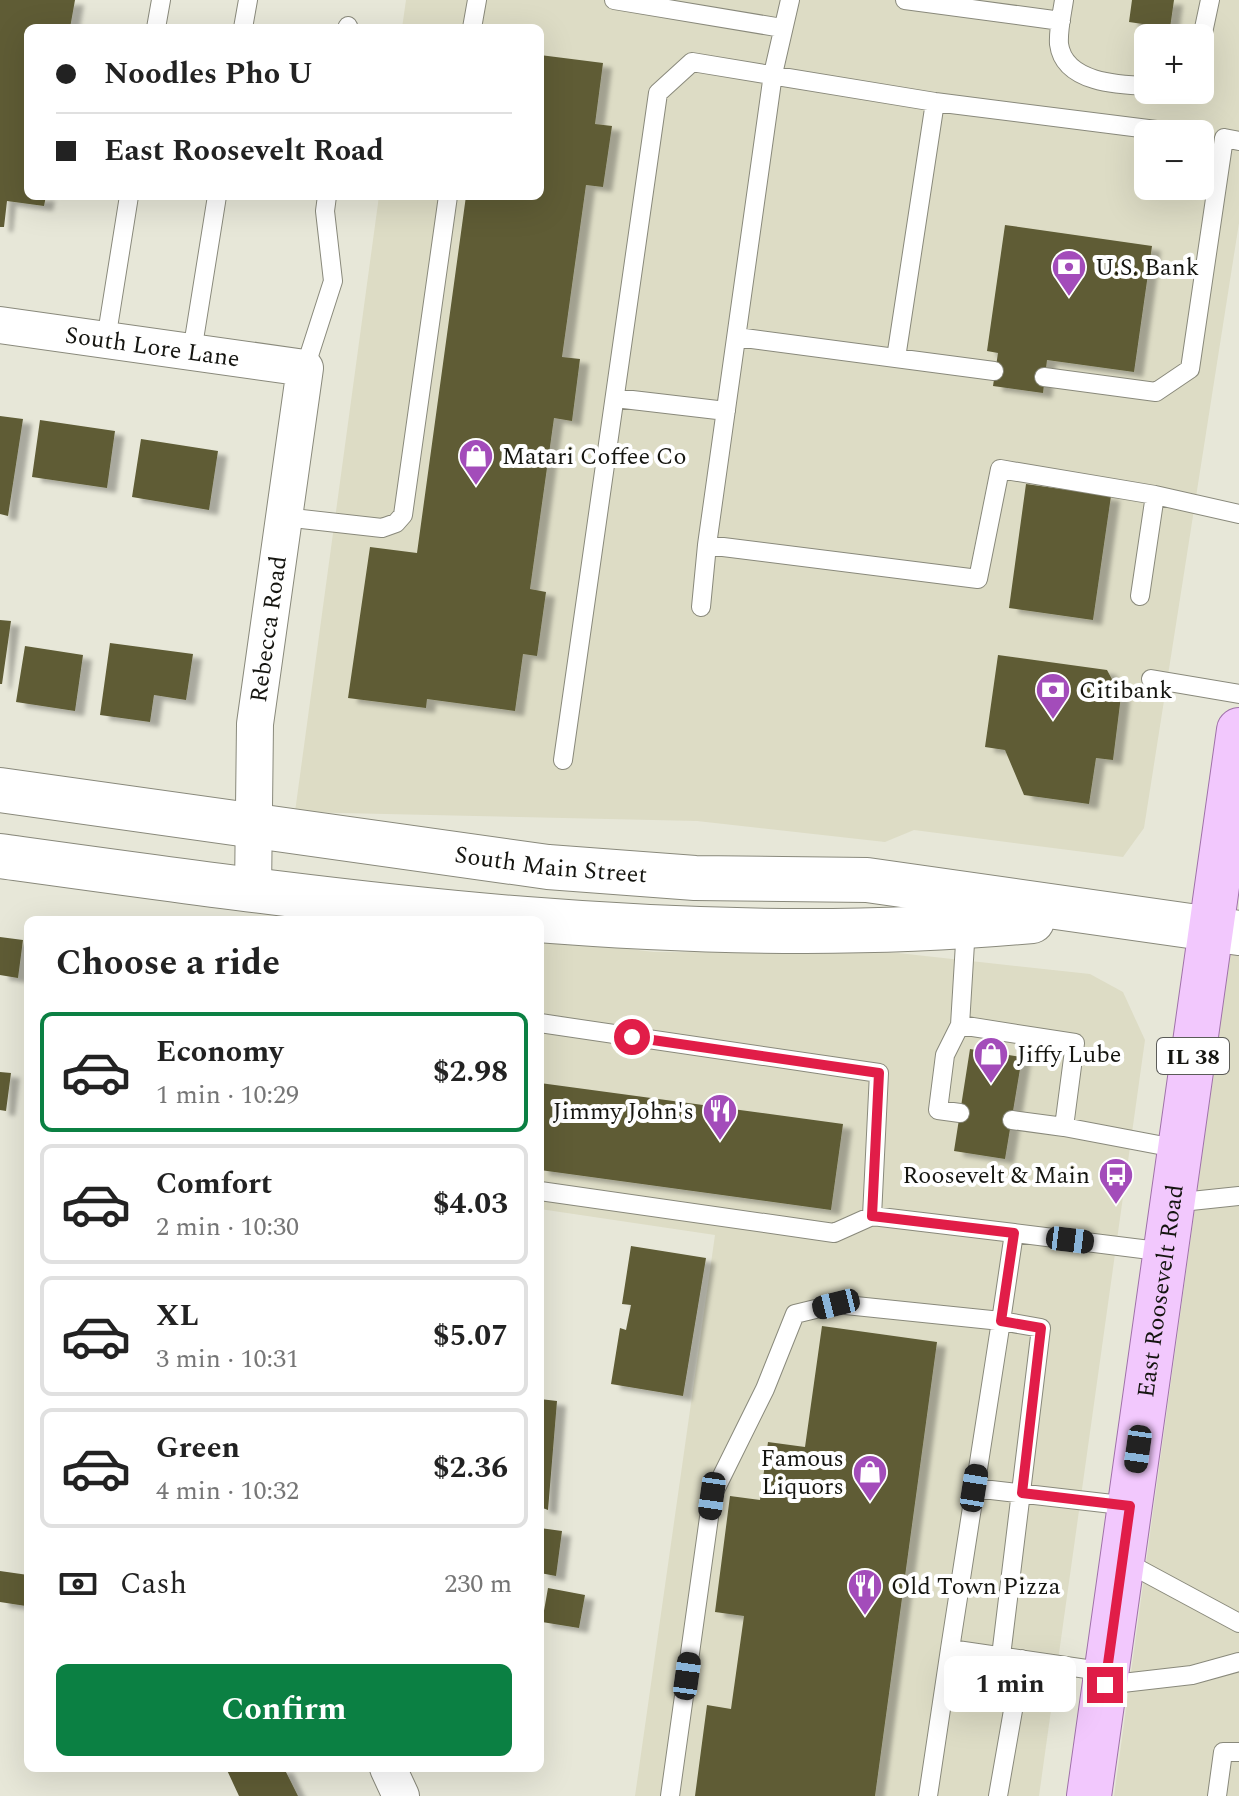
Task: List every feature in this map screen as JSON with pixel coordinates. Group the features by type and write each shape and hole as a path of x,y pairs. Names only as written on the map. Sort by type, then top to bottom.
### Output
{"main road":[{"name":"IL 38","path":"1225,931 1239,730"},
{"name":"East Roosevelt Road","path":"1089,1796 1180,1149 1225,931"}],"street":[{"name":"South Lore Lane","path":"0,325 305,368"},
{"name":"Rebecca Road","path":"253,898 251,824 255,724 305,368"},
{"name":"South Main Street","path":"0,790 548,867 695,878 867,880 1225,931"},
{"name":"South Main Street","path":"0,856 253,898 486,916"},
{"name":"South Main Street","path":"544,921 670,929 966,927 1103,914"},
{"path":"390,1772 401,1796"}],"lane":[{"path":"157,24 161,0"},
{"path":"244,24 248,0"},
{"path":"473,24 477,0"},
{"path":"614,0 782,28"},
{"path":"701,607 773,74 790,0"},
{"path":"905,0 1061,21"},
{"path":"1064,0 1059,47 1074,69 1100,82 1134,85"},
{"path":"1205,24 1210,0"},
{"path":"563,760 658,93 692,62 935,102 1134,127"},
{"path":"896,358 935,102"},
{"path":"1044,377 1156,392 1190,369 1210,233 1231,140"},
{"path":"106,340 128,200"},
{"path":"192,352 216,200"},
{"path":"305,368 333,281 326,200"},
{"path":"284,517 382,528 396,523 403,515 447,200"},
{"path":"737,337 994,371"},
{"path":"615,398 726,411"},
{"path":"707,545 978,579 1000,469 1155,495 1239,514"},
{"path":"1140,596 1155,495"},
{"path":"1151,679 1239,694"},
{"path":"960,1113 938,1110 945,1055 960,1025 966,927"},
{"path":"544,1024 879,1073 872,1216"},
{"path":"960,1025 1075,1043 1064,1127"},
{"path":"1012,1120 1180,1149"},
{"path":"544,1192 834,1233 872,1216 1166,1252"},
{"path":"1172,1203 1239,1196"},
{"path":"928,1796 1014,1233"},
{"path":"670,1796 712,1496 765,1389 795,1314 836,1304 1041,1328 1001,1656"},
{"path":"974,1488 1130,1506"},
{"path":"1122,1560 1239,1623"},
{"path":"950,1649 1022,1659 1106,1678 1192,1675 1239,1662"},
{"path":"998,1796 1022,1659"},
{"path":"1217,1796 1223,1752 1239,1752"}],"shaded area":[{"path":"406,0 1239,0 1239,223 1144,828 1123,857 914,830 885,842 697,821 295,812 378,200 544,200 544,24 403,24"},
{"path":"544,938 654,952 898,953 1090,974 1123,992 1145,1040 1039,1796 635,1796 715,1235 544,1210"},
{"path":"1230,952 1239,953 1239,1796 1114,1796"}],"building":[{"path":"0,0 75,0 71,24 24,24 24,200 45,200 44,206 7,201 4,227 0,227"},
{"path":"1132,0 1174,0 1171,24 1129,22"},
{"path":"544,56 603,63 595,124 612,126 603,187 586,185 562,357 580,359 572,421 554,418 530,589 546,592 537,656 523,654 515,711 427,699 426,708 348,698 370,547 417,553 465,200 544,200"},
{"name":"U.S. Bank","path":"1005,225 1152,246 1134,372 1047,360 1043,393 993,386 998,353 987,351"},
{"path":"0,416 23,419 8,516 0,514"},
{"path":"40,420 115,431 107,488 32,477"},
{"path":"141,439 218,451 209,510 132,497"},
{"path":"1026,484 1111,496 1093,620 1009,608"},
{"path":"0,620 11,621 2,684 0,684"},
{"path":"110,643 193,654 186,700 154,695 150,722 100,715"},
{"path":"25,646 83,655 75,711 16,702"},
{"name":"Citibank","path":"998,655 1107,670 1121,696 1113,760 1096,758 1089,804 1024,795 1005,750 985,747"},
{"path":"0,937 23,940 18,978 0,975"},
{"name":"Jiffy Lube","path":"970,1049 1022,1057 1005,1159 954,1151"},
{"path":"0,1072 11,1073 6,1111 0,1110"},
{"path":"544,1084 843,1124 831,1210 544,1171"},
{"path":"631,1246 706,1258 683,1396 611,1384 620,1328 626,1330 631,1305 622,1304"},
{"path":"822,1326 937,1342 875,1796 695,1796 707,1705 731,1709 744,1616 715,1612 730,1496 760,1500 768,1442 805,1447"},
{"path":"544,1399 557,1401 548,1510 544,1508"},
{"path":"544,1529 562,1531 556,1576 544,1574"},
{"path":"0,1571 24,1574 24,1606 0,1602"},
{"path":"548,1588 585,1595 579,1628 544,1622"},
{"path":"228,1772 286,1772 298,1796 239,1796"}],"place":[{"name":"U.S. Bank","path":"1069,298"},
{"name":"Matari Coffee Co","path":"476,487"},
{"name":"Citibank","path":"1053,721"},
{"name":"Jiffy Lube","path":"991,1085"},
{"name":"Jimmy John's","path":"720,1142"},
{"name":"Roosevelt & Main","path":"1116,1206"},
{"name":"Famous Liquors","path":"870,1503"},
{"name":"Old Town Pizza","path":"865,1617"}],"route":[{"path":"632,1037 879,1073 872,1216 1014,1233 1001,1321 1041,1328 1022,1493 1130,1506 1105,1685"}]}
